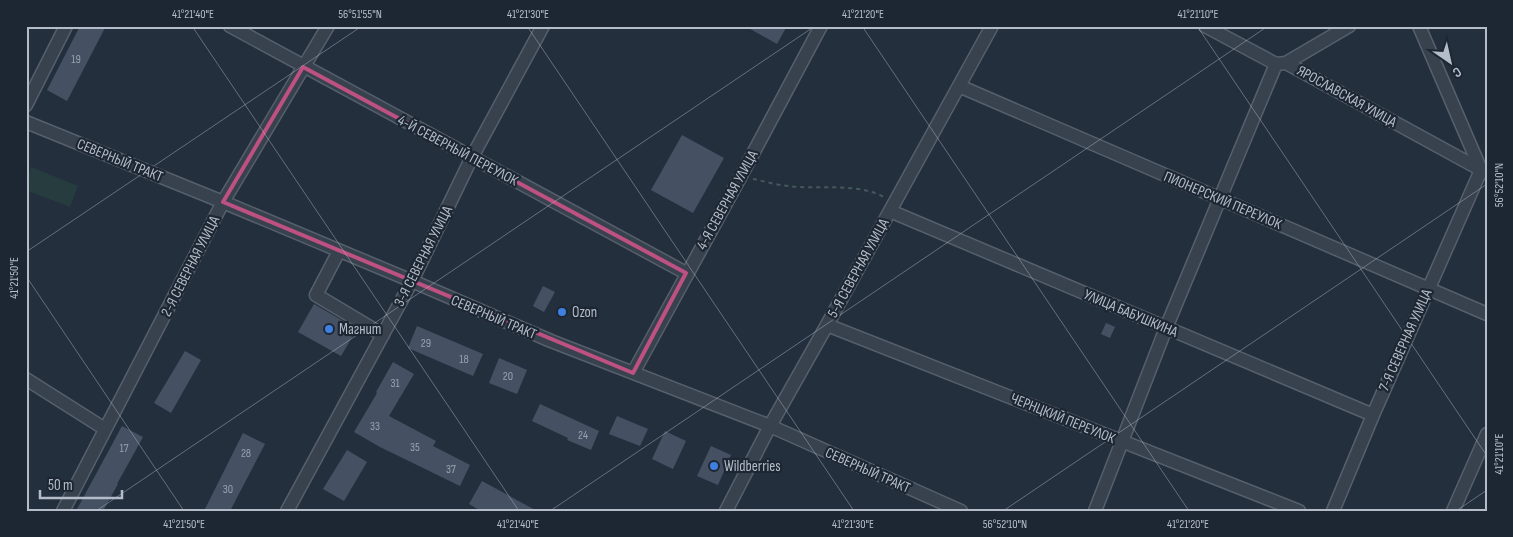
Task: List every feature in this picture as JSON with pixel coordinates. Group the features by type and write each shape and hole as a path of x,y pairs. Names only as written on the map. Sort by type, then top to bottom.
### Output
{"street":[{"path":"26,104 66,26"},
{"name":"2-Я СЕВЕРНАЯ УЛИЦА","path":"62,511 223,202 328,26"},
{"name":"3-Я СЕВЕРНАЯ УЛИЦА","path":"287,511 412,281 472,157 543,26"},
{"name":"4-Я СЕВЕРНАЯ УЛИЦА","path":"633,373 821,26"},
{"name":"5-Я СЕВЕРНАЯ УЛИЦА","path":"726,511 770,426 992,26"},
{"name":"ЯРОСЛАВСКАЯ УЛИЦА","path":"1205,26 1281,63 1485,170"},
{"path":"1095,511 1166,328 1281,63 1349,26"},
{"path":"1419,26 1485,170"},
{"name":"4-Й СЕВЕРНЫЙ ПЕРЕУЛОК","path":"233,27 686,273"},
{"name":"ПИОНЕРСКИЙ ПЕРЕУЛОК","path":"959,86 1487,314"},
{"name":"СЕВЕРНЫЙ ТРАКТ","path":"26,122 223,202 550,341 770,426 961,511"},
{"name":"7-Я СЕВЕРНАЯ УЛИЦА","path":"1333,511 1428,288 1485,170"},
{"name":"УЛИЦА БАБУШКИНА","path":"892,207 1166,328 1373,415"},
{"path":"339,251 316,295 382,335"},
{"name":"ЧЕРНЦКИЙ ПЕРЕУЛОК","path":"827,325 1299,511"},
{"path":"26,379 105,429"},
{"path":"1453,511 1483,453 1487,434"}],"path":[{"path":"741,176 787,186 874,192 892,207"}],"highlighted area":[{"path":"303,67 686,273 633,373 223,202"}],"green space":[{"path":"31,167 78,186 70,207 26,190 26,180"}],"building":[{"path":"80,26 106,26 67,101 47,90"},
{"path":"745,26 787,26 777,44"},
{"path":"682,135 724,158 693,213 651,190"},
{"path":"543,286 555,292 544,312 533,306"},
{"path":"314,304 357,329 341,356 298,332"},
{"path":"1106,323 1115,327 1110,338 1101,334"},
{"path":"417,326 483,354 473,376 408,348"},
{"path":"185,351 201,360 171,413 154,403"},
{"path":"499,358 527,370 517,394 489,383"},
{"path":"393,362 414,374 389,416 436,441 433,446 470,465 460,486 380,447 354,432"},
{"path":"540,404 599,431 591,450 567,440 568,438 532,421"},
{"path":"617,416 648,429 640,446 609,434"},
{"path":"122,426 143,437 118,484 103,511 76,511"},
{"path":"665,431 686,441 673,469 652,459"},
{"path":"243,433 265,444 230,511 204,511"},
{"name":"Wildberries","path":"711,446 731,455 718,485 697,476"},
{"path":"347,450 367,462 344,501 323,489"},
{"path":"482,481 537,511 481,511 469,504"}],"place":[{"name":"Ozon","path":"562,312"},
{"name":"Магнит","path":"329,329"},
{"name":"Wildberries","path":"714,466"}]}
